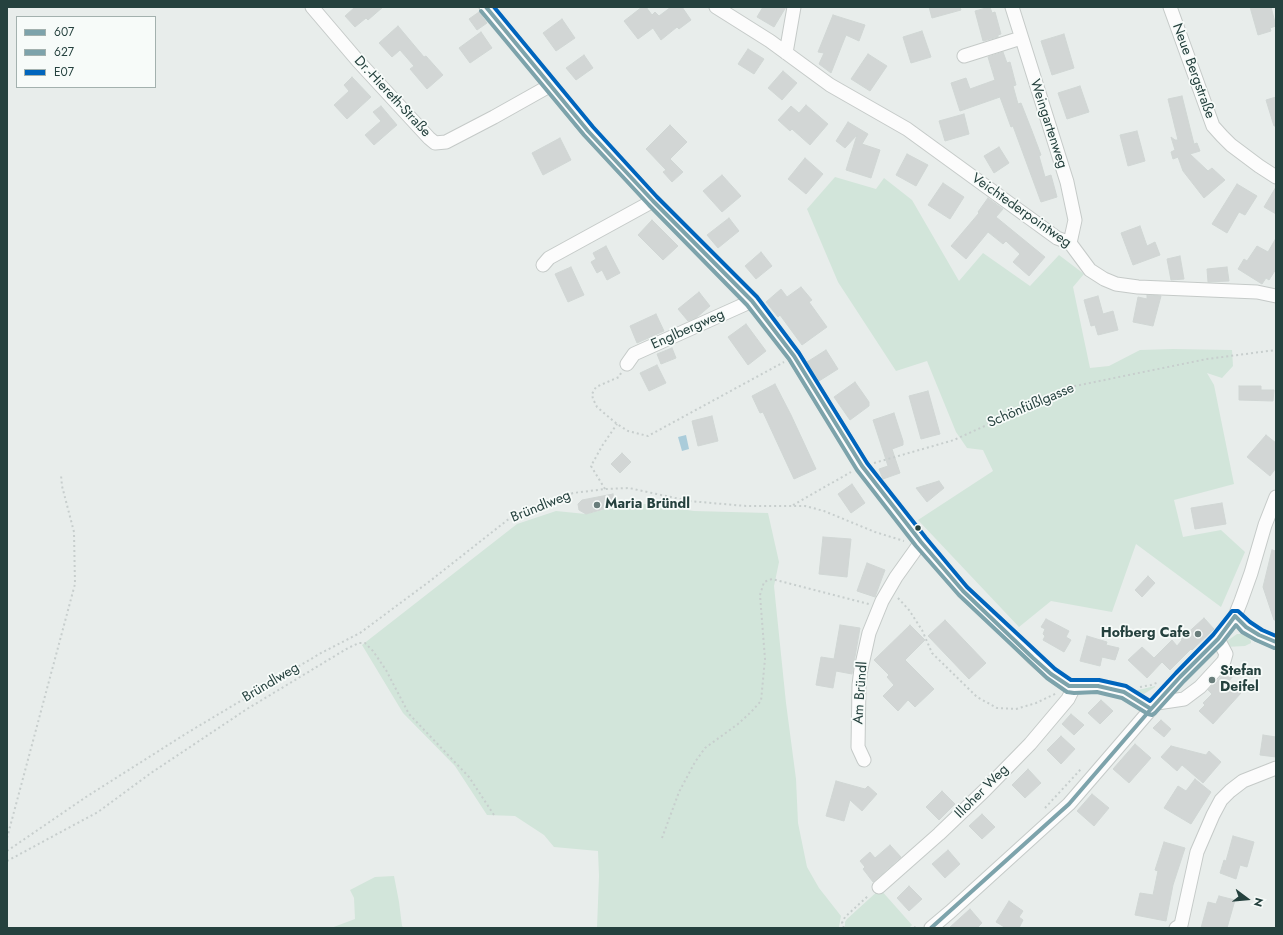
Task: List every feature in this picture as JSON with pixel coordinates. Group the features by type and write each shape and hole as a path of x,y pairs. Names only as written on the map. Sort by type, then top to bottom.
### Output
{"street":[{"name":"Dr.-Hiereth-Straße","path":"312,7 358,61 435,143 446,142 551,85"},
{"path":"486,7 588,131 653,201 752,301 794,356 862,466 921,542 963,591 1051,674 1072,686 1098,686 1124,692 1154,706 1184,699 1200,687 1224,661 1226,654 1218,639"},
{"name":"Veichtederpointweg","path":"716,7 770,41 830,85 907,129 1056,238 1070,243 1090,270 1116,284 1138,287 1257,292 1276,296"},
{"path":"786,53 794,7"},
{"name":"Weingartenweg","path":"1012,7 1067,182 1075,220 1070,243"},
{"name":"Neue Bergstraße","path":"1170,7 1213,126 1231,145 1276,177"},
{"path":"964,56 1021,38"},
{"path":"542,265 549,258 653,201"},
{"name":"Englbergweg","path":"627,364 634,354 752,301"},
{"path":"925,926 950,912 1069,804 1180,677 1218,639 1235,616 1251,573 1265,524 1276,497"},
{"name":"Am Bründl","path":"864,760 858,747 861,669 869,633 889,589 921,542"},
{"path":"1235,616 1252,631 1276,642"},
{"name":"Illoher Weg","path":"879,887 939,834 1030,744 1068,699 1072,686"},
{"path":"1179,926 1197,852 1215,810 1221,800 1243,781 1276,768"}],"path":[{"name":"Schönfüßlgasse","path":"792,506 862,466 954,440 1070,387 1207,359 1276,350"},
{"path":"627,364 619,377 596,387 592,394 593,399 597,406 617,424 628,431 648,436 794,356"},
{"path":"605,489 591,466 617,424"},
{"path":"7,838 75,584 74,532 62,486 61,475"},
{"name":"Bründlweg","path":"7,851 86,797 194,730 321,653 360,633 430,581 510,518 573,493 629,488 689,501 746,506 805,506 824,511 892,538 921,542"},
{"path":"662,838 679,792 694,762 705,748 738,724 761,701 765,658 760,595 764,582 772,579 880,606"},
{"path":"889,589 909,610 918,623 932,653 976,697 997,708 1016,709 1036,703 1072,686"},
{"path":"7,861 98,812 151,773 247,709 348,648 359,643 365,643 373,651 386,670 409,714 469,777 494,815"},
{"path":"1138,687 1151,685 1162,681 1156,686"},
{"path":"1040,812 1085,765"},
{"path":"844,928 842,923 845,917 879,887"},
{"path":"914,928 925,926"}],"green space":[{"path":"835,177 876,189 884,178 912,200 959,281 983,253 1030,286 1059,255 1084,274 1073,287 1090,368 1109,366 1140,350 1232,350 1233,366 1222,378 1207,373 1214,385 1234,484 1174,500 1183,537 1221,530 1245,552 1221,607 1136,544 1112,612 1051,601 1019,627 918,520 993,471 983,450 967,448 956,432 927,361 896,371 838,282 807,209"},
{"path":"638,503 694,511 768,513 779,562 774,586 786,703 796,779 798,823 807,867 819,888 841,916 840,928 597,928 599,876 598,851 554,847 544,835 515,816 487,815 455,766 403,713 362,645 517,524 556,511 586,514"},
{"path":"1237,634 1246,635 1251,643 1245,646 1225,647 1224,643"},
{"path":"1155,686 1144,694 1134,691"},
{"path":"394,876 402,926 404,928 331,928 355,919 354,898 350,890 375,877"},
{"path":"880,889 912,925 909,928 845,928 845,922 847,919"}],"water":[{"path":"686,435 689,449 682,451 678,437"}],"building":[{"path":"355,7 383,7 368,20 366,18 355,27 345,16"},
{"path":"642,7 646,7 652,15 655,12 659,16 671,7 682,7 691,20 679,29 677,27 661,40 653,28 638,39 624,21"},
{"path":"763,7 786,7 774,27 757,17"},
{"path":"929,7 960,7 961,10 932,18"},
{"path":"990,7 992,13 995,12 1001,34 998,35 998,37 983,41 975,11"},
{"path":"1250,7 1271,7 1276,26 1270,28 1271,31 1258,35"},
{"path":"479,12 487,23 477,30 469,19"},
{"path":"833,15 865,25 859,41 846,35 831,73 819,64 824,53 818,52"},
{"path":"562,19 575,38 556,51 543,33"},
{"path":"398,26 424,57 426,56 443,75 427,89 410,69 414,66 400,50 392,57 379,43"},
{"path":"922,31 931,57 911,63 903,37"},
{"path":"481,32 492,48 470,63 459,48"},
{"path":"1064,34 1074,68 1052,75 1041,41"},
{"path":"748,49 764,59 754,74 738,64"},
{"path":"1003,52 1007,63 1010,62 1016,85 1013,86 1018,104 1021,103 1041,155 1039,156 1045,177 1051,175 1057,197 1041,202 1013,126 1011,127 1000,97 960,111 951,83 966,78 970,89 995,80 988,57"},
{"path":"868,54 887,66 870,91 851,79"},
{"path":"584,55 593,68 576,80 566,68"},
{"path":"783,71 797,83 782,100 768,88"},
{"path":"352,77 371,97 347,119 334,105 349,91 344,85"},
{"path":"1080,86 1089,112 1067,119 1058,93"},
{"path":"1182,96 1194,144 1197,143 1200,151 1190,154 1208,171 1212,168 1225,180 1204,198 1183,171 1178,157 1173,159 1171,152 1175,150 1171,137 1178,140 1168,99"},
{"path":"1276,97 1276,126 1274,126 1266,100"},
{"path":"806,105 828,124 810,145 792,129 790,131 778,120 791,106 799,113"},
{"path":"381,106 397,125 374,145 365,135 381,121 373,112"},
{"path":"964,114 969,134 945,141 939,121"},
{"path":"848,122 868,134 862,144 880,150 871,178 846,170 857,135 845,148 836,141"},
{"path":"670,125 687,142 670,159 683,172 672,182 663,172 666,170 646,149"},
{"path":"1137,131 1145,161 1128,166 1120,135"},
{"path":"560,138 571,160 543,175 532,153"},
{"path":"999,147 1009,163 994,173 984,156"},
{"path":"907,154 928,165 916,186 896,175"},
{"path":"805,158 823,174 806,194 788,179"},
{"path":"722,175 741,196 722,212 703,191"},
{"path":"943,183 964,197 950,219 928,205"},
{"path":"1237,184 1257,196 1245,215 1239,212 1227,233 1212,224"},
{"path":"1276,187 1276,214 1264,207"},
{"path":"988,198 1003,209 996,217 1045,257 1029,276 1013,262 1020,254 1006,241 1003,244 988,232 966,259 951,246 979,213 978,212"},
{"path":"729,218 739,231 718,248 707,235"},
{"path":"652,220 678,246 663,260 638,235"},
{"path":"1140,226 1147,246 1155,242 1160,255 1133,265 1121,233"},
{"path":"1276,238 1276,269 1269,280 1266,278 1262,284 1238,269 1244,259 1247,261 1257,246 1268,252"},
{"path":"606,246 620,273 607,280 602,270 597,273 591,262 596,259 593,253"},
{"path":"761,252 772,266 756,279 745,266"},
{"path":"1180,256 1184,279 1171,280 1167,259"},
{"path":"571,267 584,295 568,302 555,274"},
{"path":"1227,267 1229,281 1208,282 1207,269"},
{"path":"801,287 812,300 809,302 827,327 802,345 780,315 778,317 766,302 781,289 787,297"},
{"path":"699,292 710,306 696,318 688,321 678,309"},
{"path":"1147,295 1161,296 1153,326 1133,322 1138,297 1147,299"},
{"path":"1098,296 1103,314 1113,311 1118,330 1098,335 1095,325 1091,326 1084,300"},
{"path":"656,314 664,331 637,343 630,326"},
{"path":"746,324 766,351 748,365 728,337"},
{"path":"672,348 676,358 661,364 657,354"},
{"path":"826,350 838,369 819,381 807,362"},
{"path":"657,365 666,383 649,391 640,373"},
{"path":"855,382 869,402 869,406 850,420 834,397"},
{"path":"775,384 816,469 794,479 763,412 760,413 752,396"},
{"path":"1239,386 1261,386 1261,390 1274,390 1273,401 1239,400"},
{"path":"928,391 940,434 921,439 909,396"},
{"path":"894,413 903,441 903,445 892,449 900,473 883,479 879,469 888,466 873,420"},
{"path":"712,416 718,441 698,446 692,421"},
{"path":"1266,435 1276,443 1276,468 1270,476 1247,457"},
{"path":"622,453 631,462 620,473 611,464"},
{"path":"939,481 944,488 927,502 916,488"},
{"path":"852,484 865,503 851,513 838,494"},
{"name":"Maria Bründl","path":"613,494 615,506 586,514 579,510 578,504 582,500"},
{"path":"1222,503 1226,524 1195,529 1191,508"},
{"path":"823,537 851,539 847,577 819,574"},
{"path":"1272,550 1276,551 1276,620 1274,620 1263,587"},
{"path":"867,563 885,570 875,597 857,591"},
{"path":"1148,576 1155,583 1142,597 1135,590"},
{"path":"1204,618 1214,629 1170,670 1162,662 1147,678 1128,660 1142,647 1154,658 1172,640 1177,646 1182,640 1181,639"},
{"path":"1046,619 1069,631 1066,637 1071,640 1064,652 1043,640 1045,636 1043,634 1045,629 1041,627"},
{"path":"945,620 986,663 969,679 928,636"},
{"path":"840,625 860,628 852,674 836,671 833,688 816,685 821,657 834,659"},
{"path":"910,625 925,640 905,660 934,689 915,707 908,700 898,711 883,696 894,685 887,677 889,675 874,660"},
{"path":"1087,636 1107,642 1106,645 1119,648 1115,660 1102,657 1100,666 1080,661"},
{"path":"1229,668 1235,674 1228,682 1241,693 1213,724 1199,711 1205,705 1203,703 1212,694 1208,690"},
{"path":"1101,700 1113,711 1100,724 1088,713"},
{"path":"1071,714 1084,725 1074,735 1062,724"},
{"path":"1161,720 1171,729 1164,737 1153,728"},
{"path":"1263,735 1276,737 1276,757 1260,755"},
{"path":"1061,736 1075,749 1061,764 1047,750"},
{"path":"1135,744 1151,758 1129,783 1113,769"},
{"path":"1171,746 1206,755 1209,751 1221,762 1203,783 1182,765 1177,771 1161,757"},
{"path":"1028,769 1041,783 1025,798 1012,785"},
{"path":"1195,779 1211,792 1191,824 1164,808 1178,786 1186,791"},
{"path":"836,781 865,789 868,786 877,794 862,811 850,800 844,821 826,816"},
{"path":"942,791 955,804 939,820 926,807"},
{"path":"1092,794 1109,808 1094,826 1077,811"},
{"path":"982,814 995,827 982,839 969,826"},
{"path":"1233,836 1254,842 1247,867 1240,865 1236,879 1220,873 1224,860 1226,861"},
{"path":"1164,842 1185,848 1173,885 1166,921 1135,915 1140,893 1153,895 1158,871 1155,870"},
{"path":"890,845 901,857 873,882 863,869 865,867 860,861 870,852 875,858"},
{"path":"948,850 960,864 945,878 932,864"},
{"path":"909,886 922,899 909,911 897,898"},
{"path":"1219,896 1235,900 1227,928 1201,928 1208,902 1216,904"},
{"path":"1009,901 1023,911 1019,917 1023,920 1019,928 1006,928 996,922"},
{"path":"970,909 982,923 977,928 949,928"}],"transit line":[{"name":"607","path":"486,7 588,131 653,201 752,301 794,356 862,466 921,542 963,591 1033,658 1051,674 1069,686 1098,686 1124,692 1151,709"},
{"name":"E07","path":"494,7 593,127 657,197 757,297 799,353 867,463 967,587 1055,669 1071,680 1099,680 1126,686 1150,701 1213,635 1232,611 1238,611 1262,630 1276,636"},
{"name":"627","path":"481,11 584,135 649,205 747,305 789,359 857,470 916,546 959,595 1047,678 1067,692 1097,692 1122,698 1152,715 1222,643 1236,625 1242,632 1274,648"},
{"name":"607","path":"1235,616 1246,627 1259,635 1276,642"},
{"name":"607","path":"931,928 1069,804 1151,709 1218,639 1235,616"}],"place":[{"name":"Maria Bründl","path":"597,505"},
{"name":"Hofberg Cafe","path":"1198,634"},
{"name":"Stefan Deifel","path":"1212,680"}]}
